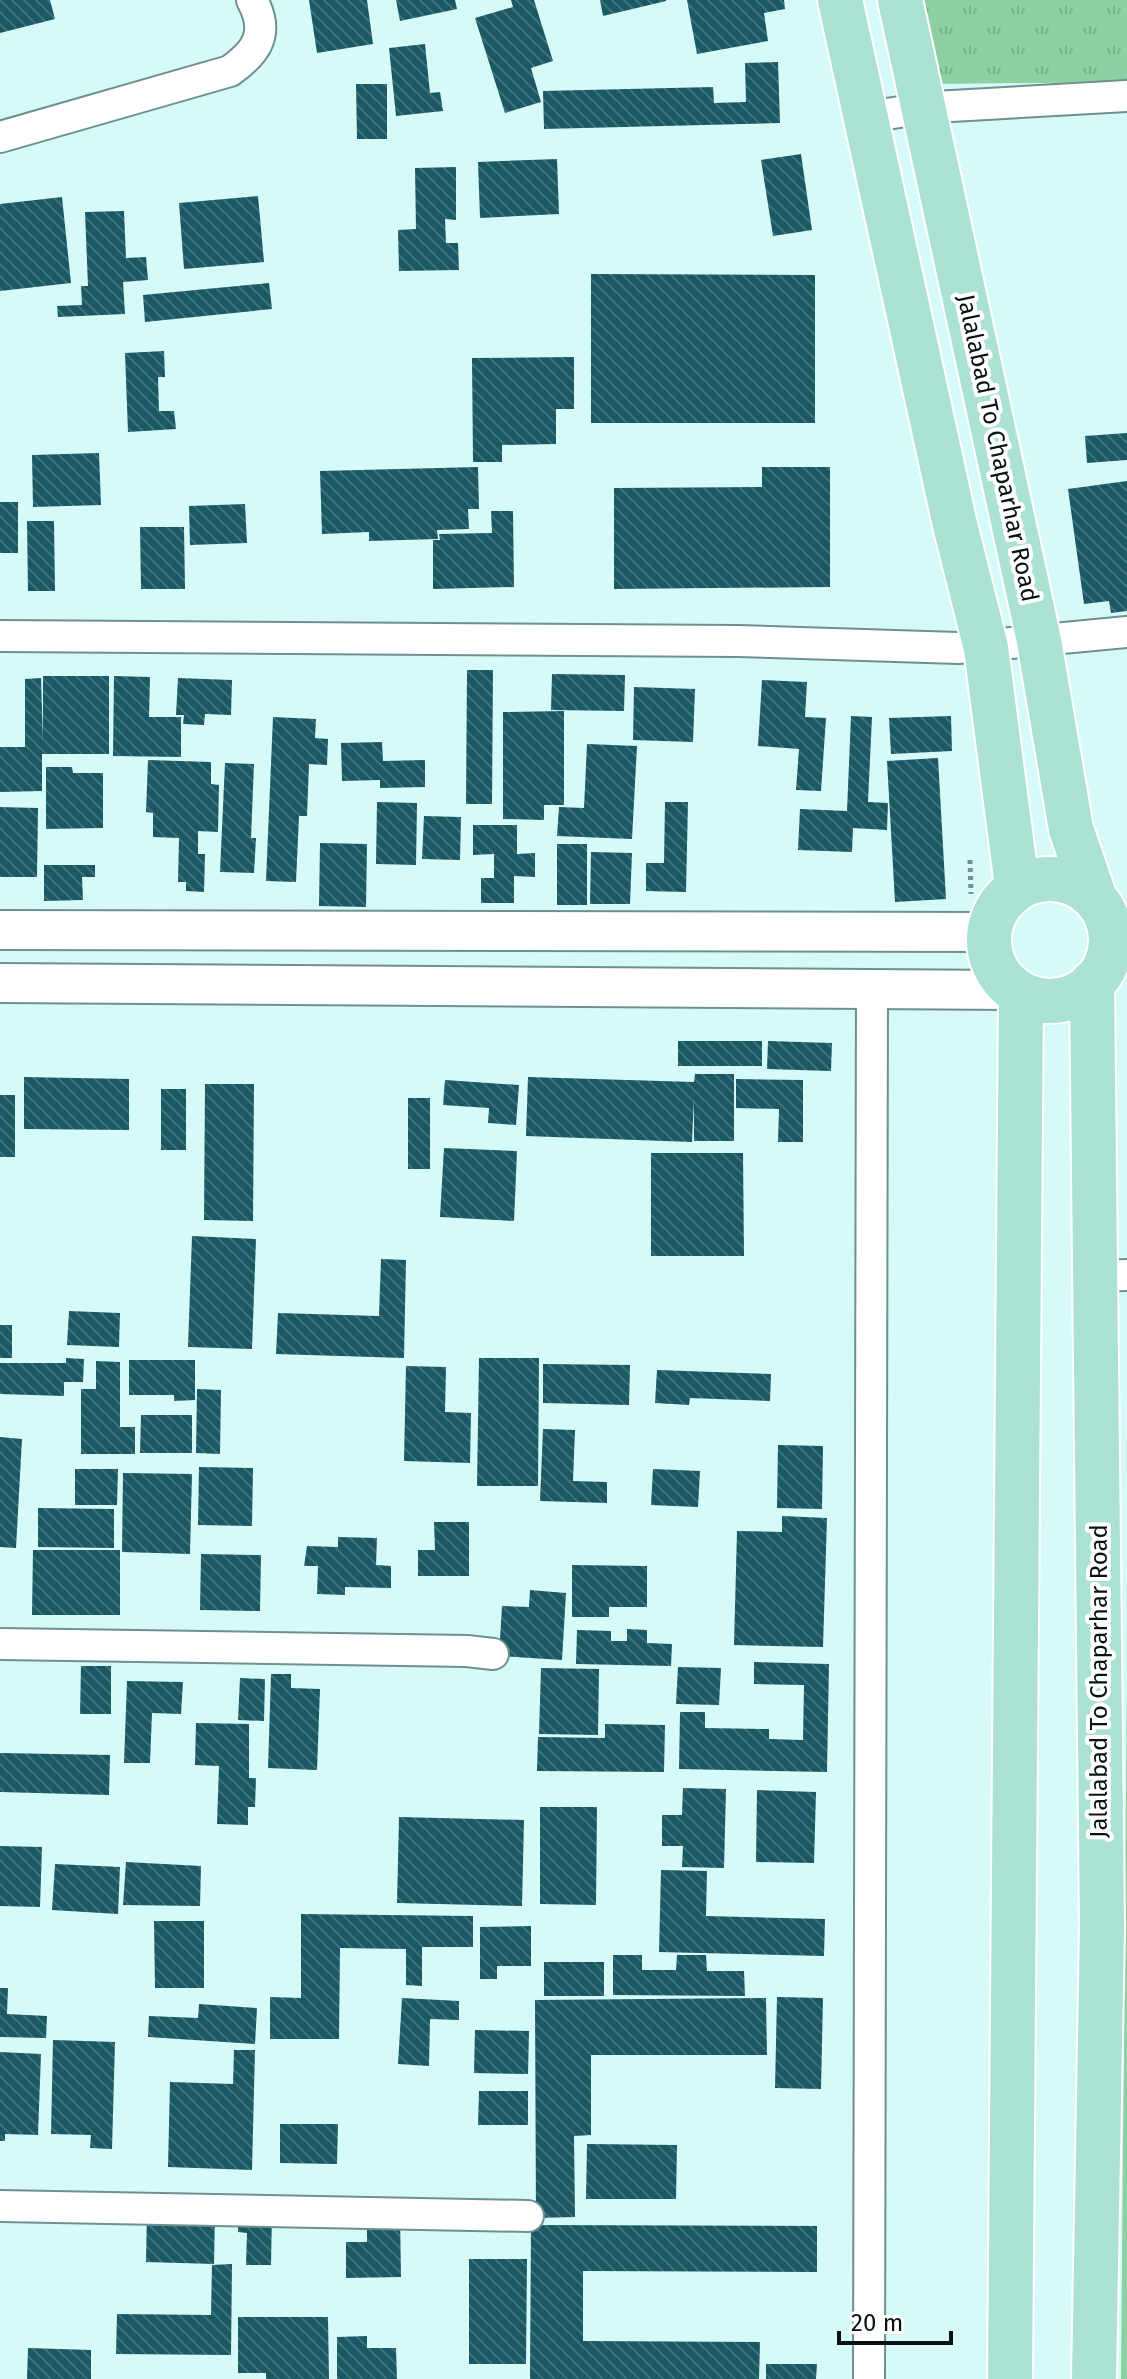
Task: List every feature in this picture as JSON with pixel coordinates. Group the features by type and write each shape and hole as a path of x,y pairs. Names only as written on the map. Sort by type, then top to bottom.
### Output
{"main road":[{"path":"840,0 955,525 986,648 1017,886"},
{"name":"Jalalabad To Chaparhar Road","path":"900,0 1039,641 1071,829 1110,912"},
{"path":"1043,878 1071,881 1110,912 1112,947 1102,973 1082,993 1056,1001 1017,992 991,960 988,932 997,906 1017,886 1043,878"},
{"name":"Jalalabad To Chaparhar Road","path":"1092,983 1112,1276 1114,1926 1094,2379"},
{"path":"1010,2379 1017,992"}],"street":[{"path":"0,137 230,71 254,55 259,37 259,13 252,0"},
{"path":"866,117 924,108 1127,96"},
{"path":"0,636 738,641 986,648 1127,632"},
{"path":"0,930 988,932"},
{"path":"0,983 1017,992"},
{"path":"869,2379 872,990"},
{"path":"0,1644 467,1651 493,1654"},
{"path":"0,2206 528,2216"}],"green space":[{"path":"918,0 1127,0 1127,82 933,84"},
{"path":"1127,1677 1127,2379 1121,2379"}],"building":[{"path":"0,0 50,0 55,19 0,33"},
{"path":"309,0 367,0 373,44 317,53"},
{"path":"396,0 455,0 457,9 400,21"},
{"path":"511,0 534,0 553,61 531,68 541,102 505,113 475,18 513,7"},
{"path":"600,0 666,0 666,1 603,16"},
{"path":"687,0 784,0 785,9 764,13 768,41 697,54"},
{"path":"425,44 430,93 440,92 443,111 396,116 389,48"},
{"path":"778,62 780,123 544,129 543,91 713,87 714,103 746,102 745,63"},
{"path":"356,84 387,84 387,139 357,139"},
{"path":"801,154 812,230 773,236 761,160"},
{"path":"557,159 559,214 480,218 478,162"},
{"path":"456,167 456,220 445,219 446,243 458,243 459,270 399,271 398,230 416,229 415,168"},
{"path":"258,196 264,262 184,269 179,203"},
{"path":"62,197 71,283 0,291 0,204"},
{"path":"124,211 126,258 146,257 148,280 123,282 125,314 58,317 57,306 82,305 81,286 88,286 85,212"},
{"path":"591,274 815,275 815,423 591,423"},
{"path":"269,283 272,309 145,322 143,295"},
{"path":"164,351 165,377 158,377 159,411 174,411 176,429 128,432 125,353"},
{"path":"574,357 574,409 556,409 556,444 502,445 502,462 473,462 472,358"},
{"path":"1127,433 1127,460 1087,463 1085,436"},
{"path":"99,453 101,505 33,507 32,455"},
{"path":"478,467 479,509 468,509 469,529 437,530 438,539 369,541 369,532 322,534 320,471"},
{"path":"762,467 830,467 830,587 614,589 614,488 762,487"},
{"path":"1127,481 1127,611 1111,613 1109,601 1084,604 1068,489"},
{"path":"0,502 18,502 18,553 0,553"},
{"path":"245,504 247,543 190,545 189,506"},
{"path":"491,511 513,511 514,587 433,589 433,540 440,540 439,534 492,533"},
{"path":"27,521 54,521 55,591 28,591"},
{"path":"140,527 184,527 185,589 141,589"},
{"path":"467,670 493,670 492,804 466,804"},
{"path":"552,674 625,675 624,711 551,710"},
{"path":"43,676 109,676 109,754 42,754 42,791 0,792 0,747 25,747 25,679 41,678 43,741"},
{"path":"114,676 150,677 149,717 181,717 181,757 113,756"},
{"path":"178,678 232,680 231,715 205,714 204,725 183,724 184,715 176,715"},
{"path":"762,680 807,682 805,717 826,718 821,791 796,790 799,749 758,746"},
{"path":"634,687 695,689 693,742 633,740"},
{"path":"564,711 564,805 544,805 544,820 503,819 503,712"},
{"path":"851,716 872,717 868,802 888,803 887,830 853,828 852,852 798,850 800,809 847,811"},
{"path":"951,716 952,751 891,754 889,718"},
{"path":"273,717 316,719 315,738 328,739 327,765 309,764 307,816 299,816 296,882 266,881"},
{"path":"382,742 383,761 425,760 425,787 380,788 380,780 342,781 341,743"},
{"path":"587,744 637,746 632,839 557,836 559,807 584,808"},
{"path":"938,758 946,899 895,902 887,761"},
{"path":"148,760 211,762 211,784 219,785 218,832 198,831 198,854 205,854 204,892 186,891 186,882 178,882 179,838 153,837 153,813 146,812"},
{"path":"225,763 254,764 251,838 256,838 254,873 220,872"},
{"path":"46,767 72,767 73,773 103,773 103,828 46,829"},
{"path":"377,802 417,803 416,865 376,864"},
{"path":"665,802 688,802 686,892 646,891 646,863 664,863"},
{"path":"0,807 38,808 37,877 0,877"},
{"path":"424,816 461,817 460,860 422,859"},
{"path":"473,825 517,825 517,854 535,853 535,877 514,876 514,903 481,903 481,878 494,878 494,854 473,855"},
{"path":"320,843 367,844 366,907 319,906"},
{"path":"557,844 587,844 587,905 557,905"},
{"path":"591,852 632,853 630,904 590,904"},
{"path":"44,865 95,865 95,877 82,877 83,900 44,901"},
{"path":"678,1041 762,1041 762,1066 678,1066"},
{"path":"768,1041 832,1043 831,1071 767,1069"},
{"path":"695,1074 734,1074 734,1141 694,1141 694,1099 692,1142 526,1136 528,1077 694,1082"},
{"path":"24,1077 129,1079 129,1130 24,1129"},
{"path":"736,1079 803,1080 803,1142 778,1142 779,1109 736,1108"},
{"path":"445,1080 519,1085 516,1125 488,1123 489,1108 443,1105"},
{"path":"205,1084 254,1084 253,1221 204,1220"},
{"path":"161,1089 186,1089 186,1150 161,1150"},
{"path":"0,1095 15,1095 15,1157 0,1157"},
{"path":"408,1098 430,1098 430,1169 408,1169"},
{"path":"444,1148 517,1151 514,1221 440,1217"},
{"path":"651,1153 743,1153 744,1256 651,1256"},
{"path":"192,1236 256,1239 252,1349 188,1347"},
{"path":"381,1259 406,1260 404,1358 276,1354 278,1313 379,1316"},
{"path":"69,1311 120,1313 119,1347 67,1345"},
{"path":"0,1325 12,1325 12,1358 0,1358"},
{"path":"66,1358 84,1359 83,1382 64,1382 64,1396 0,1394 0,1363 66,1363"},
{"path":"479,1358 539,1358 538,1486 477,1486"},
{"path":"129,1360 195,1360 195,1400 174,1401 174,1395 129,1395"},
{"path":"96,1361 120,1362 120,1427 135,1427 135,1454 81,1454 81,1389 96,1389"},
{"path":"543,1364 630,1365 629,1405 543,1403"},
{"path":"406,1366 446,1367 445,1412 471,1413 470,1463 404,1461"},
{"path":"657,1370 771,1374 770,1401 690,1398 689,1405 655,1403"},
{"path":"197,1389 221,1390 220,1454 196,1453"},
{"path":"141,1415 192,1415 192,1453 140,1453"},
{"path":"543,1429 575,1430 573,1481 607,1482 607,1503 540,1501"},
{"path":"0,1437 22,1439 16,1548 0,1547"},
{"path":"778,1445 823,1446 822,1509 777,1508"},
{"path":"199,1467 253,1468 252,1526 198,1525"},
{"path":"75,1469 118,1469 117,1505 75,1505"},
{"path":"653,1469 700,1471 698,1507 651,1505"},
{"path":"123,1473 192,1474 190,1554 122,1552"},
{"path":"38,1508 114,1509 114,1548 38,1547"},
{"path":"782,1516 827,1518 823,1647 734,1645 737,1531 782,1532"},
{"path":"434,1522 469,1522 469,1576 418,1576 418,1550 435,1550"},
{"path":"338,1537 377,1538 376,1565 391,1566 391,1588 345,1587 345,1595 317,1594 318,1566 304,1566 307,1546 338,1547"},
{"path":"33,1550 120,1550 120,1615 32,1615"},
{"path":"201,1554 261,1555 260,1611 200,1610"},
{"path":"572,1565 647,1566 647,1607 609,1607 609,1617 572,1617"},
{"path":"530,1590 566,1593 562,1660 499,1656 502,1606 529,1607"},
{"path":"627,1629 647,1630 647,1643 672,1644 671,1666 576,1664 577,1630 611,1631 611,1641 627,1641"},
{"path":"754,1662 829,1664 827,1772 679,1769 680,1712 705,1712 705,1728 769,1729 769,1739 803,1740 804,1685 754,1684"},
{"path":"81,1666 111,1666 111,1714 80,1714"},
{"path":"678,1667 721,1668 719,1705 676,1704"},
{"path":"541,1668 599,1669 598,1735 539,1734"},
{"path":"271,1674 291,1674 291,1688 320,1689 317,1770 268,1768"},
{"path":"240,1678 265,1679 264,1721 238,1720"},
{"path":"127,1681 183,1682 181,1714 152,1713 150,1763 124,1763"},
{"path":"196,1723 249,1724 249,1778 256,1778 255,1807 248,1807 248,1825 217,1824 219,1766 195,1765"},
{"path":"605,1724 665,1725 664,1772 537,1771 538,1737 605,1738"},
{"path":"0,1753 110,1755 109,1795 0,1792"},
{"path":"683,1788 726,1789 724,1868 682,1867 683,1846 662,1846 662,1815 682,1815"},
{"path":"757,1790 816,1792 814,1863 756,1862"},
{"path":"540,1807 597,1807 596,1905 540,1904"},
{"path":"399,1817 524,1820 522,1906 397,1903"},
{"path":"0,1846 42,1847 40,1907 0,1906"},
{"path":"126,1862 201,1866 200,1906 123,1905"},
{"path":"55,1864 120,1867 118,1914 52,1910"},
{"path":"661,1870 707,1871 706,1916 825,1919 824,1956 659,1952"},
{"path":"301,1914 473,1916 473,1947 422,1947 422,1986 406,1985 406,1949 340,1948 339,2039 270,2039 270,1997 301,1998"},
{"path":"154,1921 204,1921 204,1988 155,1988"},
{"path":"531,1926 531,1966 497,1966 497,1979 480,1979 480,1927"},
{"path":"613,1955 642,1955 642,1970 676,1970 677,1955 706,1955 707,1971 744,1971 745,1996 613,1995"},
{"path":"544,1962 604,1962 604,1996 544,1996"},
{"path":"0,1988 8,1988 7,2014 47,2016 46,2038 0,2037"},
{"path":"777,1997 823,1998 821,2089 775,2088"},
{"path":"402,1998 459,2001 459,2020 430,2019 429,2066 398,2064"},
{"path":"766,1998 767,2055 591,2055 591,2135 574,2136 575,2217 536,2218 535,2000"},
{"path":"199,2004 257,2008 255,2044 148,2037 149,2016 198,2018"},
{"path":"475,2030 529,2031 528,2074 474,2073"},
{"path":"53,2040 115,2042 112,2149 90,2148 91,2135 51,2134"},
{"path":"234,2050 255,2050 252,2170 168,2167 170,2082 233,2084"},
{"path":"0,2052 41,2054 38,2135 5,2134 5,2141 0,2141"},
{"path":"479,2091 528,2091 528,2125 478,2125"},
{"path":"280,2124 338,2124 337,2164 280,2163"},
{"path":"587,2144 677,2145 676,2199 586,2199"},
{"path":"238,2211 272,2213 271,2265 246,2265 247,2233 238,2232"},
{"path":"147,2212 215,2213 214,2264 146,2262"},
{"path":"400,2216 401,2277 346,2278 346,2242 367,2242 367,2217"},
{"path":"531,2225 817,2226 817,2272 583,2271 583,2341 760,2342 759,2379 530,2379"},
{"path":"469,2259 527,2259 526,2364 469,2364"},
{"path":"232,2264 231,2355 116,2354 117,2314 211,2315 212,2265"},
{"path":"238,2317 328,2317 329,2379 266,2379 266,2373 238,2373"},
{"path":"367,2336 367,2348 396,2348 397,2379 337,2379 337,2337"},
{"path":"28,2348 91,2350 91,2379 27,2379"},
{"path":"766,2364 817,2364 816,2379 766,2379"}]}
